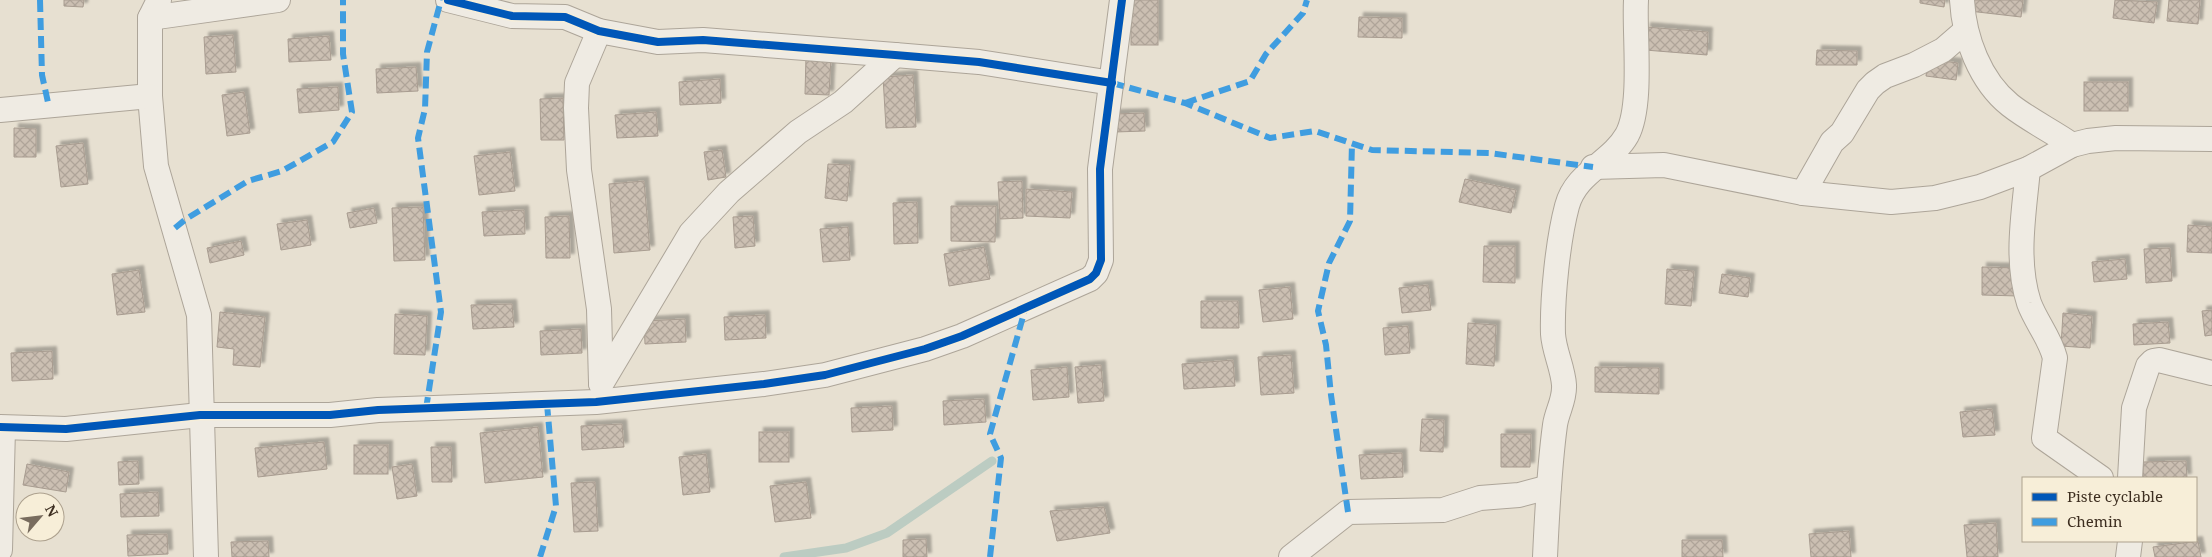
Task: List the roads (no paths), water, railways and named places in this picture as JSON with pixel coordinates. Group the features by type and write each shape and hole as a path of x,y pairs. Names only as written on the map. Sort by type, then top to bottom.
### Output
{"street":[{"path":"206,557 200,415 199,315 156,166 150,96 154,9 278,0"},
{"path":"448,0 512,16 565,17 599,31 658,42 703,40 895,54 979,62 1112,83"},
{"path":"0,550 2,428 66,429 200,415 330,415 599,393 764,384 825,375 925,349 962,336 1045,297 1090,279 1096,273 1101,260 1100,168 1122,0"},
{"path":"1546,557 1549,487 1556,423 1564,400 1565,386 1553,336 1555,293 1562,238 1568,205 1577,184 1593,167 1614,150 1627,135 1635,109 1636,0"},
{"path":"1962,0 1965,31 1982,70 1999,95 2012,106 2072,145"},
{"path":"599,31 578,83 576,108 579,170 599,309 599,393"},
{"path":"1804,193 1832,142 1842,133 1868,90 1885,76 1914,65 1943,50 1965,31"},
{"path":"599,393 691,233 729,192 798,132 843,102 895,54"},
{"path":"0,110 150,96"},
{"path":"1593,167 1664,165 1804,193 1890,202 1927,198 1980,187 2028,169 2072,145 2107,139 2212,139"},
{"path":"2028,169 2021,233 2026,290 2036,319 2053,349 2055,358 2044,438 2100,477"},
{"path":"2130,477 2134,408 2148,366 2153,361 2159,360 2212,373"},
{"path":"1290,557 1348,512 1444,510 1480,498 1519,495 1549,487"},
{"path":"2128,557 2130,542"}],"waterway":[{"path":"784,557 846,548 887,533 992,461"}]}
